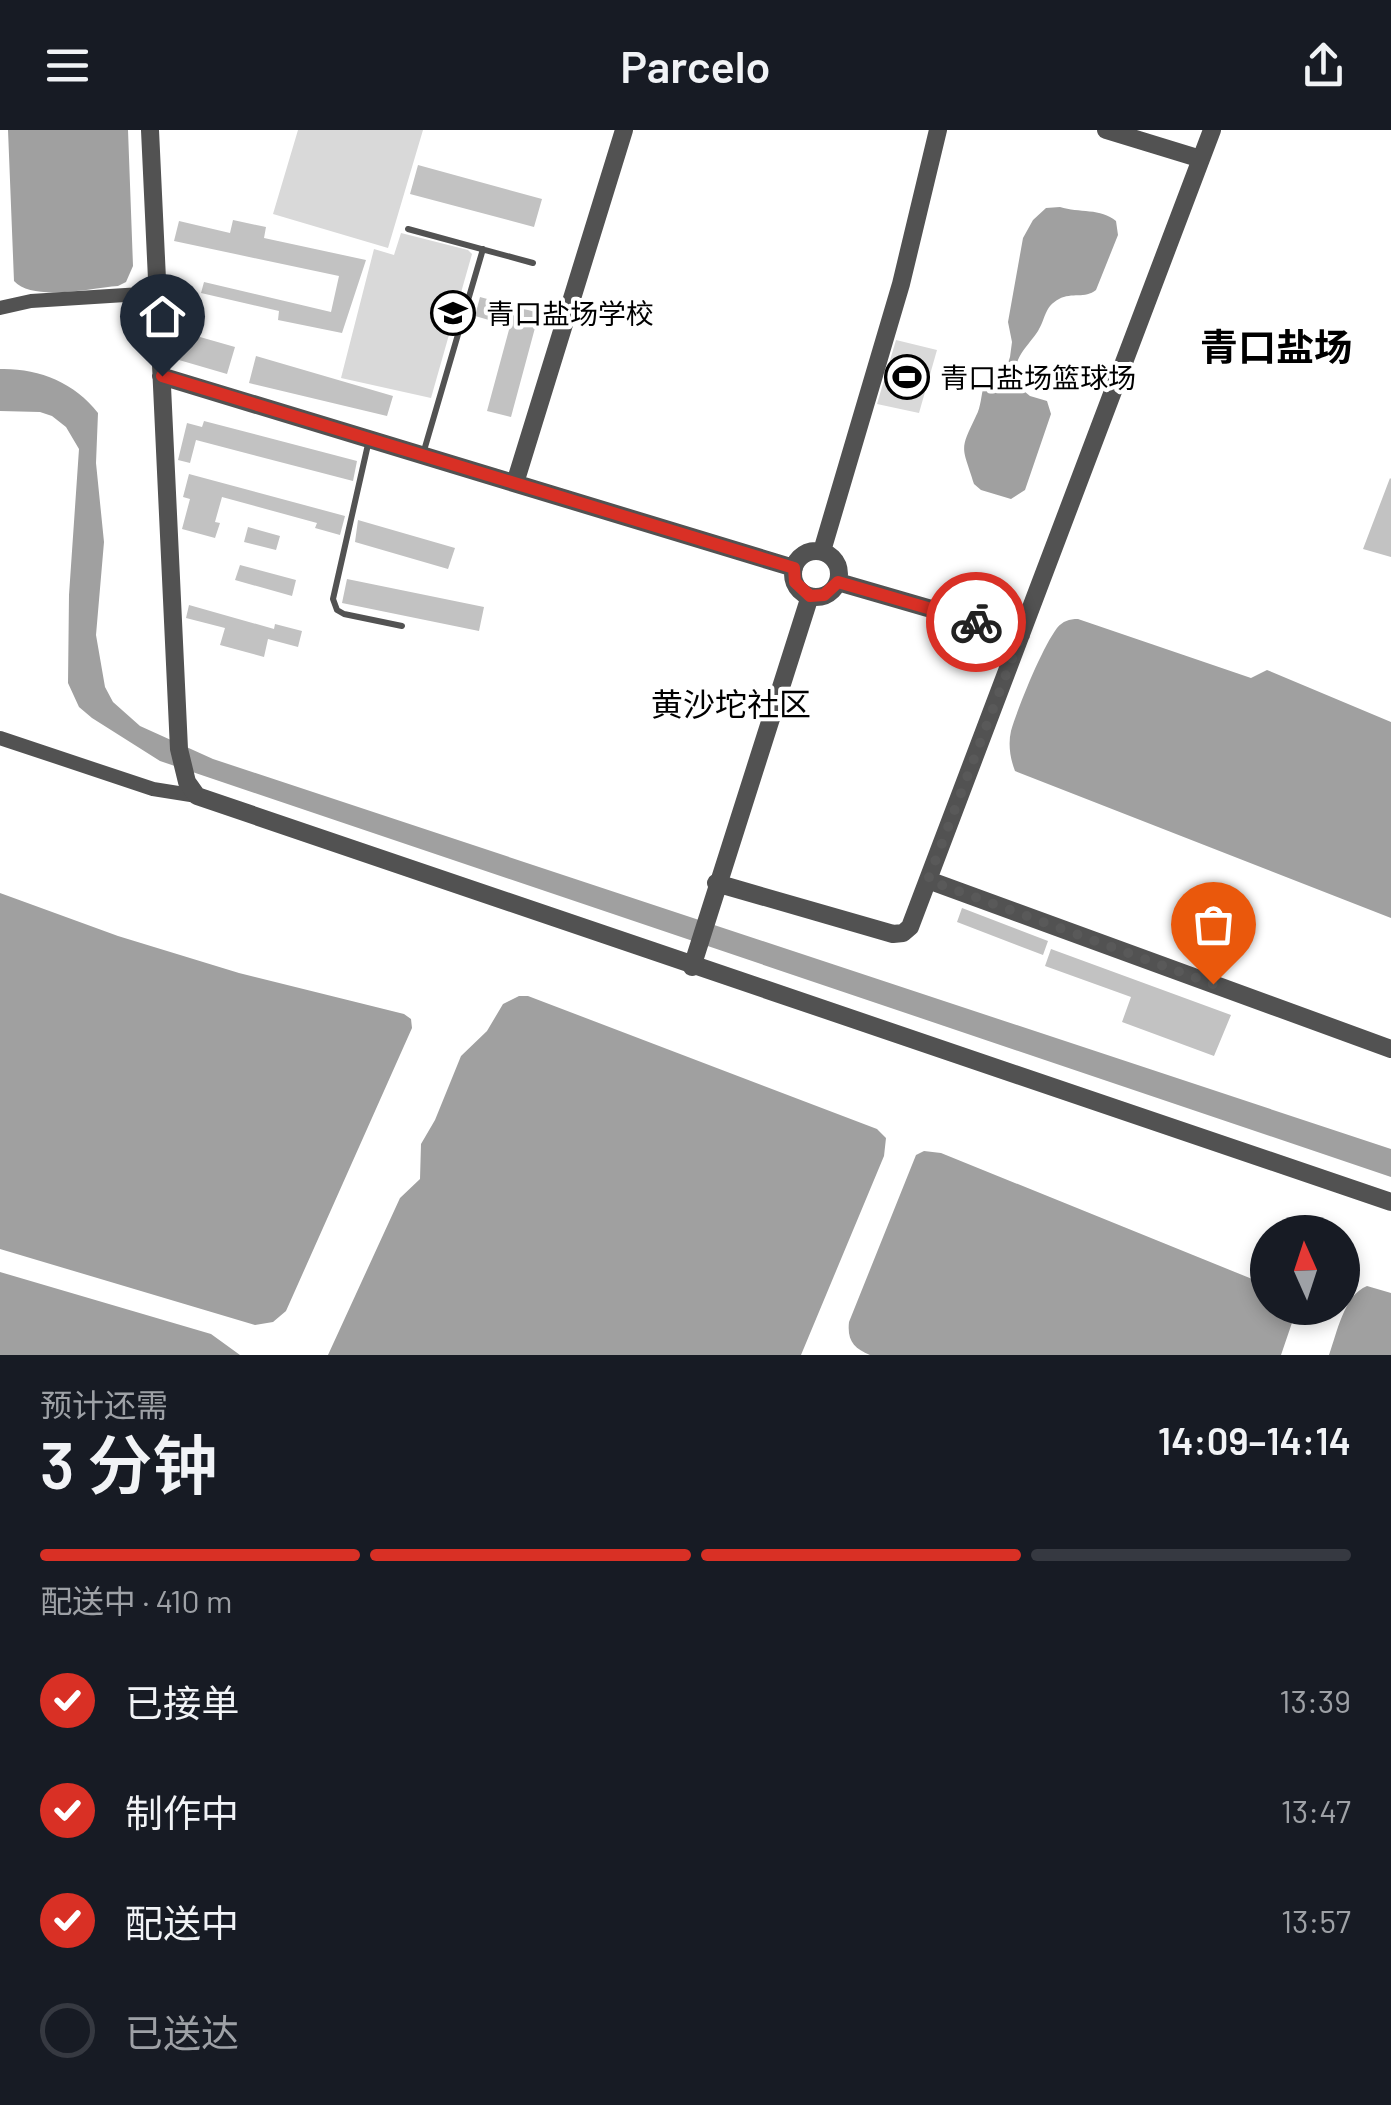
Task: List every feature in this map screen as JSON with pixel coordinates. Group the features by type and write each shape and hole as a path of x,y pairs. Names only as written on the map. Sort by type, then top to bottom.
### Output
{"street":[{"path":"150,130 180,749 187,782 197,796"},
{"path":"515,482 624,130"},
{"path":"822,551 901,284 938,130"},
{"path":"1106,130 1201,158"},
{"path":"716,884 894,934 910,927 1212,130"},
{"path":"0,308 31,300 158,293"},
{"path":"162,376 794,568"},
{"path":"822,551 837,563 838,582 824,595 810,596 795,582 794,568 804,554 822,551"},
{"path":"838,582 1021,635"},
{"path":"692,967 810,596"},
{"path":"0,738 152,788 197,796 1391,1202"},
{"path":"928,880 1391,1049"}],"lane":[{"path":"408,229 533,263"},
{"path":"423,455 483,249"},
{"path":"370,439 334,605 344,614 402,626"}],"shaded area":[{"path":"8,130 128,130 133,266 126,282 48,292 34,291 14,281"},
{"path":"298,130 423,130 388,248 273,214"},
{"path":"1046,208 1110,217 1116,221 1118,235 1096,290 1054,302 1017,362 1019,387 1030,396 1047,401 1051,414 1025,490 1011,499 974,484 965,443 984,385 1005,372 1010,357 1008,322 1023,238 1033,220"},
{"path":"401,233 472,254 431,398 341,378 374,249 394,255"},
{"name":"青口盐场篮球场","path":"896,340 937,350 919,413 877,404"},
{"path":"0,369 28,371 54,379 78,393 98,413 96,463 104,542 96,635 105,687 113,702 140,726 213,759 1391,1149 1391,1177 160,761 79,707 68,683 69,595 79,449 66,427 52,416 0,411"},
{"path":"1078,619 1251,678 1267,670 1391,722 1391,918 1015,771 1010,736 1025,693 1057,628"},
{"path":"0,893 118,936 411,1019 412,1028 286,1311 273,1322 255,1325 0,1249"},
{"path":"528,996 877,1129 886,1138 884,1156 801,1355 328,1355 400,1198 420,1179 421,1144 461,1056 487,1031 503,1004"},
{"path":"924,1151 941,1153 1250,1278 1250,1325 1291,1325 1281,1355 864,1352 851,1339 849,1322 916,1155"},
{"path":"0,1272 211,1334 240,1355 0,1355"},
{"path":"1367,1286 1391,1293 1391,1355 1329,1355 1338,1325 1360,1325 1360,1290"}],"building":[{"path":"418,165 542,199 534,227 410,194"},
{"path":"233,220 266,227 264,238 366,260 342,333 278,320 279,311 201,293 204,282 331,312 339,276 174,241 179,221 230,233"},
{"path":"480,297 539,313 511,417 487,411 510,326 475,316"},
{"path":"175,314 201,315 200,337 235,347 227,374 179,360"},
{"path":"256,356 393,396 387,416 249,383"},
{"path":"204,421 357,461 353,481 196,440 190,463 178,460 187,423 202,427"},
{"path":"189,474 345,516 340,535 315,528 317,523 222,497 215,538 182,529 190,499 183,497"},
{"path":"1391,479 1391,557 1363,549"},
{"path":"358,520 455,548 448,569 355,542"},
{"path":"248,527 280,536 276,550 244,542"},
{"path":"240,565 296,580 292,596 235,580"},
{"path":"347,579 484,607 479,631 342,603"},
{"path":"189,605 274,629 275,624 302,631 298,647 268,639 264,657 220,645 225,628 186,618"},
{"path":"962,908 1048,941 1043,955 957,922"},
{"path":"1051,949 1231,1015 1214,1056 1122,1022 1131,997 1045,966"}],"way so far":[{"path":"976,622 1021,635 928,880 1213,984"}],"place":[{"name":"青口盐场学校","path":"453,313"},
{"name":"青口盐场篮球场","path":"907,377"}],"district":[{"name":"青口盐场","path":"1276,346"},
{"name":"黄沙坨社区","path":"731,703"}],"route":[{"path":"162,376 794,568 798,588 810,596 830,592 838,582 976,622"}]}
